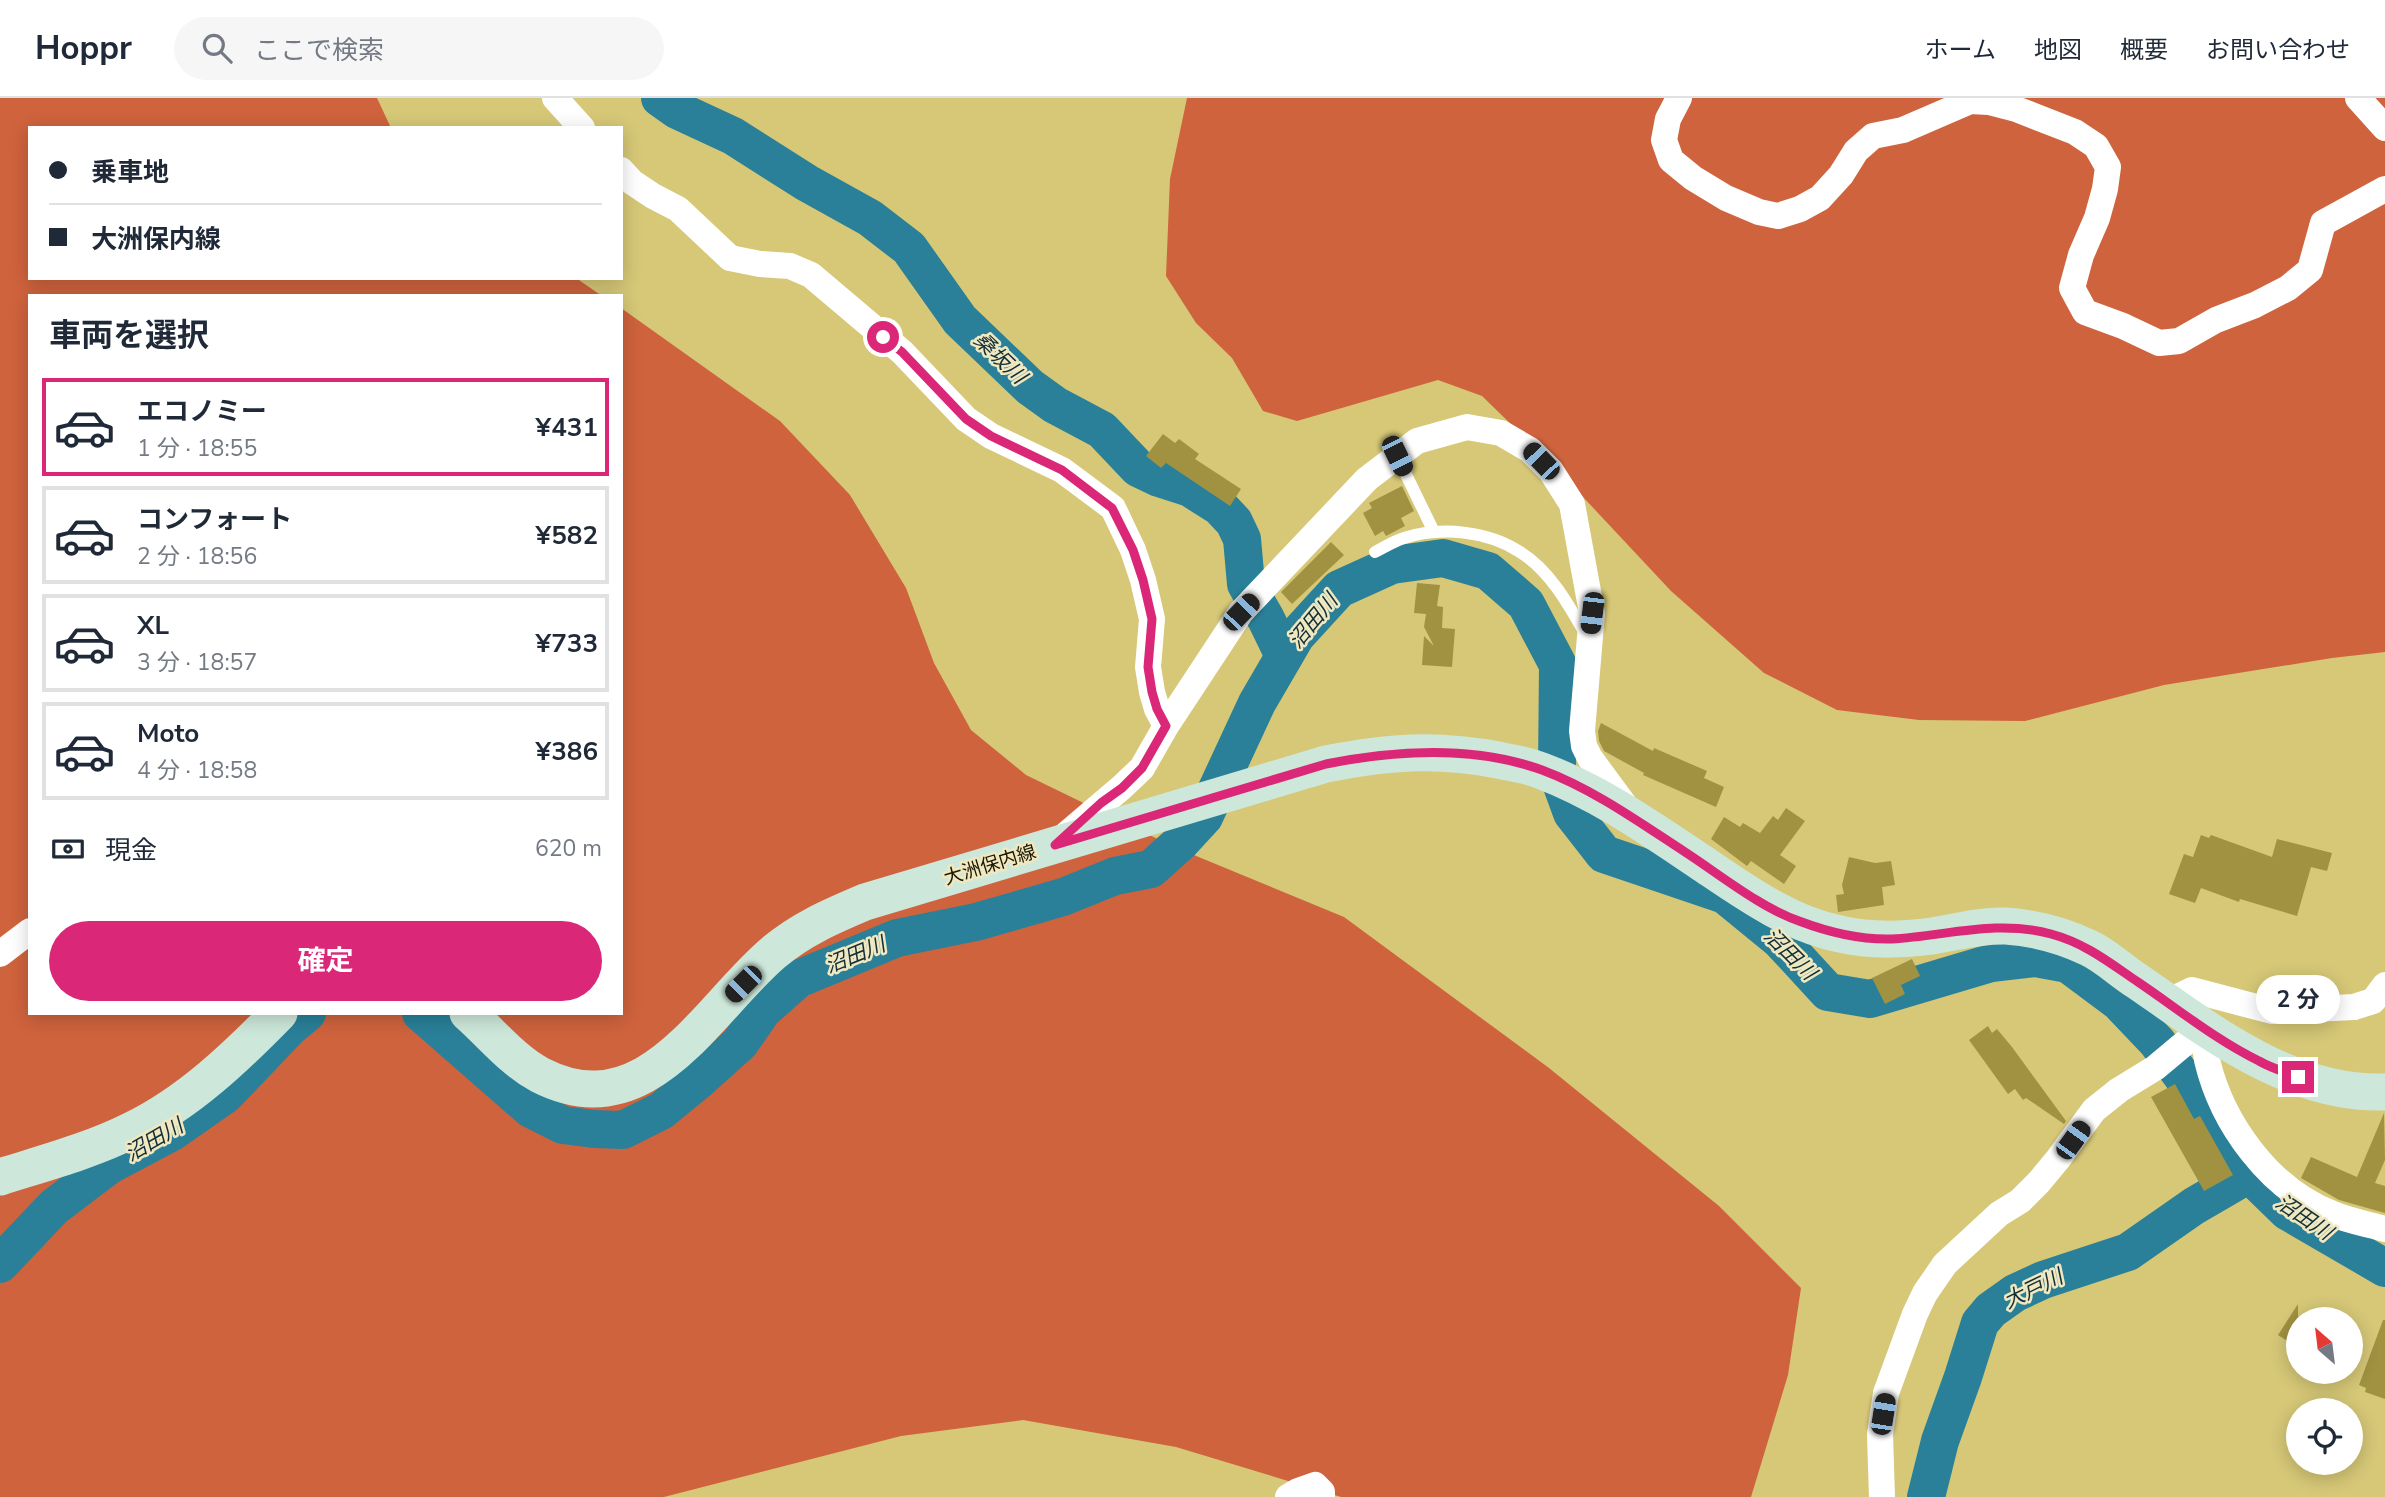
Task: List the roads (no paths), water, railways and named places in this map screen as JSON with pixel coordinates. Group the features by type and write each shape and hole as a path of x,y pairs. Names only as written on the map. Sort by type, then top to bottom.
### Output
{"main road":[{"name":"大洲保内線","path":"470,1015 520,1062 561,1084 589,1088 615,1086 639,1080 662,1065 770,955 795,935 865,902 1326,764 1363,757 1426,751 1484,757 1541,770 1595,795 1633,817 1747,893 1795,920 1840,934 1889,939 2006,926 2050,933 2091,949 2167,1002 2192,1038 2318,1085 2385,1093"},
{"path":"0,1177 132,1131 167,1111 197,1088 277,1015"}],"street":[{"path":"555,98 580,126"},
{"path":"1679,98 1668,119 1664,140 1671,160 1693,178 1726,198 1759,212 1778,216 1800,209 1820,198 1841,175 1856,151 1873,136 1903,130 1970,102 1989,102 2016,109 2075,132 2096,146 2108,167 2100,209 2081,255 2072,288 2085,312 2123,326 2159,344 2179,341 2216,320 2255,305 2288,288 2310,270 2323,223 2385,189"},
{"path":"2358,98 2385,128"},
{"path":"623,172 632,182 678,209 730,258 790,266 811,275 902,352 966,419 991,436 1062,470 1112,508 1133,550 1143,580 1152,619 1148,667 1157,709 1166,726"},
{"path":"1055,845 1142,768 1166,726 1241,612 1367,479 1418,441 1467,427 1501,433 1530,450 1551,471 1572,504 1592,613 1582,730 1584,747 1633,817"},
{"path":"0,954 28,933"},
{"path":"2167,1002 2192,990 2272,1011 2354,1007 2373,1001 2385,985"},
{"path":"1882,1497 1880,1434 1886,1393 1914,1314 1925,1293 1945,1264 1999,1214 2020,1200 2039,1182 2094,1110 2119,1090 2155,1068 2192,1038 2206,1058 2219,1098 2255,1158 2287,1189 2332,1214 2385,1229"},
{"path":"1288,1497 1315,1485 1322,1492 1322,1497"}],"lane":[{"path":"1397,456 1434,532"},
{"path":"1375,552 1404,538 1434,532 1469,533 1494,540 1521,552 1545,575 1568,604 1588,640"}],"waterway":[{"name":"桑坂川","path":"660,98 677,110 733,136 807,183 870,218 909,248 960,320 1030,387 1055,405 1102,430 1138,468 1190,488 1220,507 1234,522 1242,539 1246,584 1284,656"},
{"name":"沼田川","path":"423,1015 531,1109 563,1125 623,1130 661,1111 700,1079 740,1043 763,1010 798,979 897,938 976,922 1063,897 1115,876 1151,869 1204,817 1257,703 1296,636 1339,589 1392,565 1443,558 1488,571 1526,604 1558,665 1557,772 1572,813 1604,854 1725,895 1780,940 1828,992 1870,999 1991,963 2035,958 2068,964 2119,1002 2157,1042 2249,1174 2287,1211 2385,1268"},
{"name":"沼田川","path":"0,1264 54,1207 108,1166 172,1132 225,1095 305,1015"},
{"name":"大戸川","path":"1926,1497 1940,1441 1980,1323 1991,1310 2015,1293 2043,1280 2128,1252 2194,1206 2249,1174"}]}
